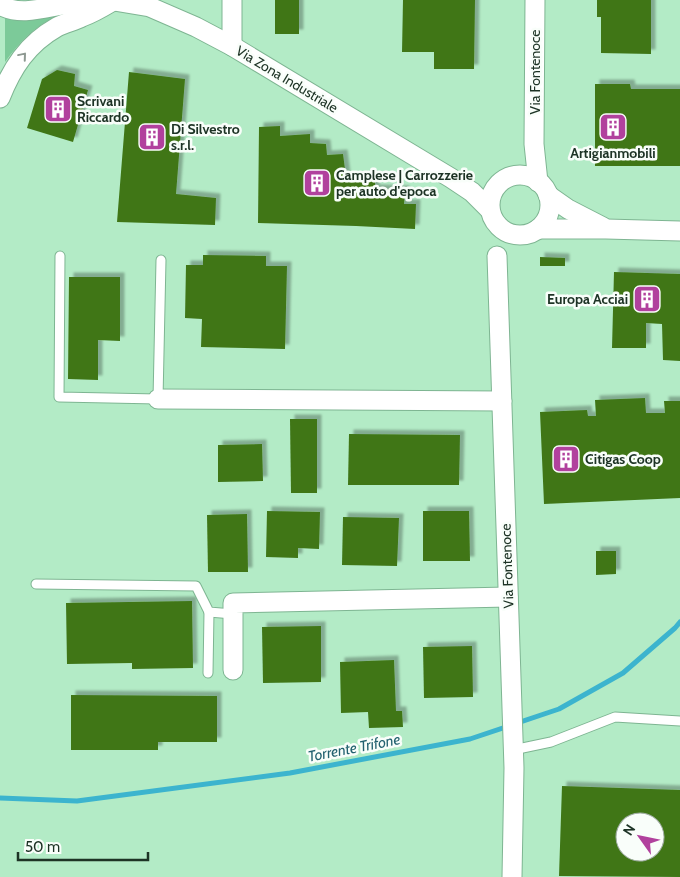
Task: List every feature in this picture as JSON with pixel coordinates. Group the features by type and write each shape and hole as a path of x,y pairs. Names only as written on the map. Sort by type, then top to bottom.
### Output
{"street":[{"path":"0,98 15,66 40,39 57,27 84,16 110,0"},
{"name":"Via Zona Industriale","path":"0,5 17,11 31,11 77,2 110,0 150,7 196,27 232,46 451,178 472,192 493,217"},
{"path":"232,0 232,46"},
{"name":"Via Fontenoce","path":"535,0 534,144 543,188"},
{"name":"Via Fontenoce","path":"506,180 527,158 534,144"},
{"path":"606,229 568,209 531,178 522,176 506,180 493,192 490,201 493,217 503,230 511,234 606,229 680,231"},
{"name":"Via Zona Industriale","path":"451,178 471,184 506,180"},
{"path":"497,256 512,239 529,232 544,222 550,205 543,188"},
{"name":"Via Fontenoce","path":"493,217 497,256 513,748 512,877"},
{"path":"158,399 502,401"},
{"path":"233,670 233,603 508,597"}],"lane":[{"path":"60,256 59,397 158,399 161,260"},
{"path":"36,584 196,586 209,612 208,674"},
{"path":"209,612 233,614"},
{"path":"513,748 551,742 615,717 680,720"}],"green space":[{"path":"5,15 59,15 29,35 5,62"}],"building":[{"path":"275,0 299,0 299,34 275,34"},
{"path":"403,0 475,0 474,69 434,69 434,52 402,52"},
{"path":"597,0 651,0 651,54 601,53 601,17 597,17"},
{"name":"Scrivani Riccardo","path":"57,70 75,74 74,86 88,90 73,142 27,128 42,79"},
{"name":"Di Silvestro s.r.l.","path":"129,72 185,79 176,194 216,198 215,225 117,222"},
{"path":"595,84 630,84 631,89 680,89 680,166 595,166"},
{"name":"Camplese | Carrozzerie per auto d'epoca","path":"280,126 280,136 310,134 310,143 326,144 327,155 343,154 346,177 375,177 375,189 405,190 404,204 416,204 415,229 258,223 259,127"},
{"path":"203,255 266,256 266,266 287,266 285,349 201,347 202,319 185,318 186,265 203,265"},
{"path":"540,257 565,258 565,266 540,266"},
{"name":"Europa Acciai","path":"614,272 680,274 680,361 663,360 662,324 646,323 646,348 612,348"},
{"path":"69,277 120,277 120,341 98,340 98,380 68,379"},
{"path":"645,398 646,413 665,413 664,401 680,401 680,498 544,504 540,412 587,410 588,416 596,416 595,400"},
{"path":"290,419 317,419 317,493 291,493"},
{"path":"349,434 460,435 459,485 348,485"},
{"path":"262,444 263,481 218,482 218,445"},
{"path":"267,511 320,512 319,549 298,548 298,558 266,557"},
{"path":"423,511 469,511 470,561 423,561"},
{"path":"247,514 248,572 208,572 207,515"},
{"path":"343,517 399,518 397,566 342,565"},
{"path":"596,551 616,551 616,574 596,575"},
{"path":"192,601 193,668 132,669 132,663 67,664 66,603"},
{"path":"321,626 321,682 263,683 262,627"},
{"path":"472,646 473,697 424,698 423,647"},
{"path":"394,660 396,711 402,711 403,727 369,728 368,712 341,713 340,662"},
{"path":"71,695 217,696 217,742 158,742 158,750 71,750"},
{"path":"562,786 680,790 680,877 559,876"}],"waterway":[{"name":"Torrente Trifone","path":"0,798 77,801 290,773 470,739 559,709 623,673 680,622"}],"place":[{"name":"Scrivani Riccardo","path":"58,109"},
{"name":"Artigianmobili","path":"613,127"},
{"name":"Di Silvestro s.r.l.","path":"152,137"},
{"name":"Camplese | Carrozzerie per auto d'epoca","path":"317,183"},
{"name":"Europa Acciai","path":"647,299"},
{"name":"Citigas Coop","path":"566,459"}]}
